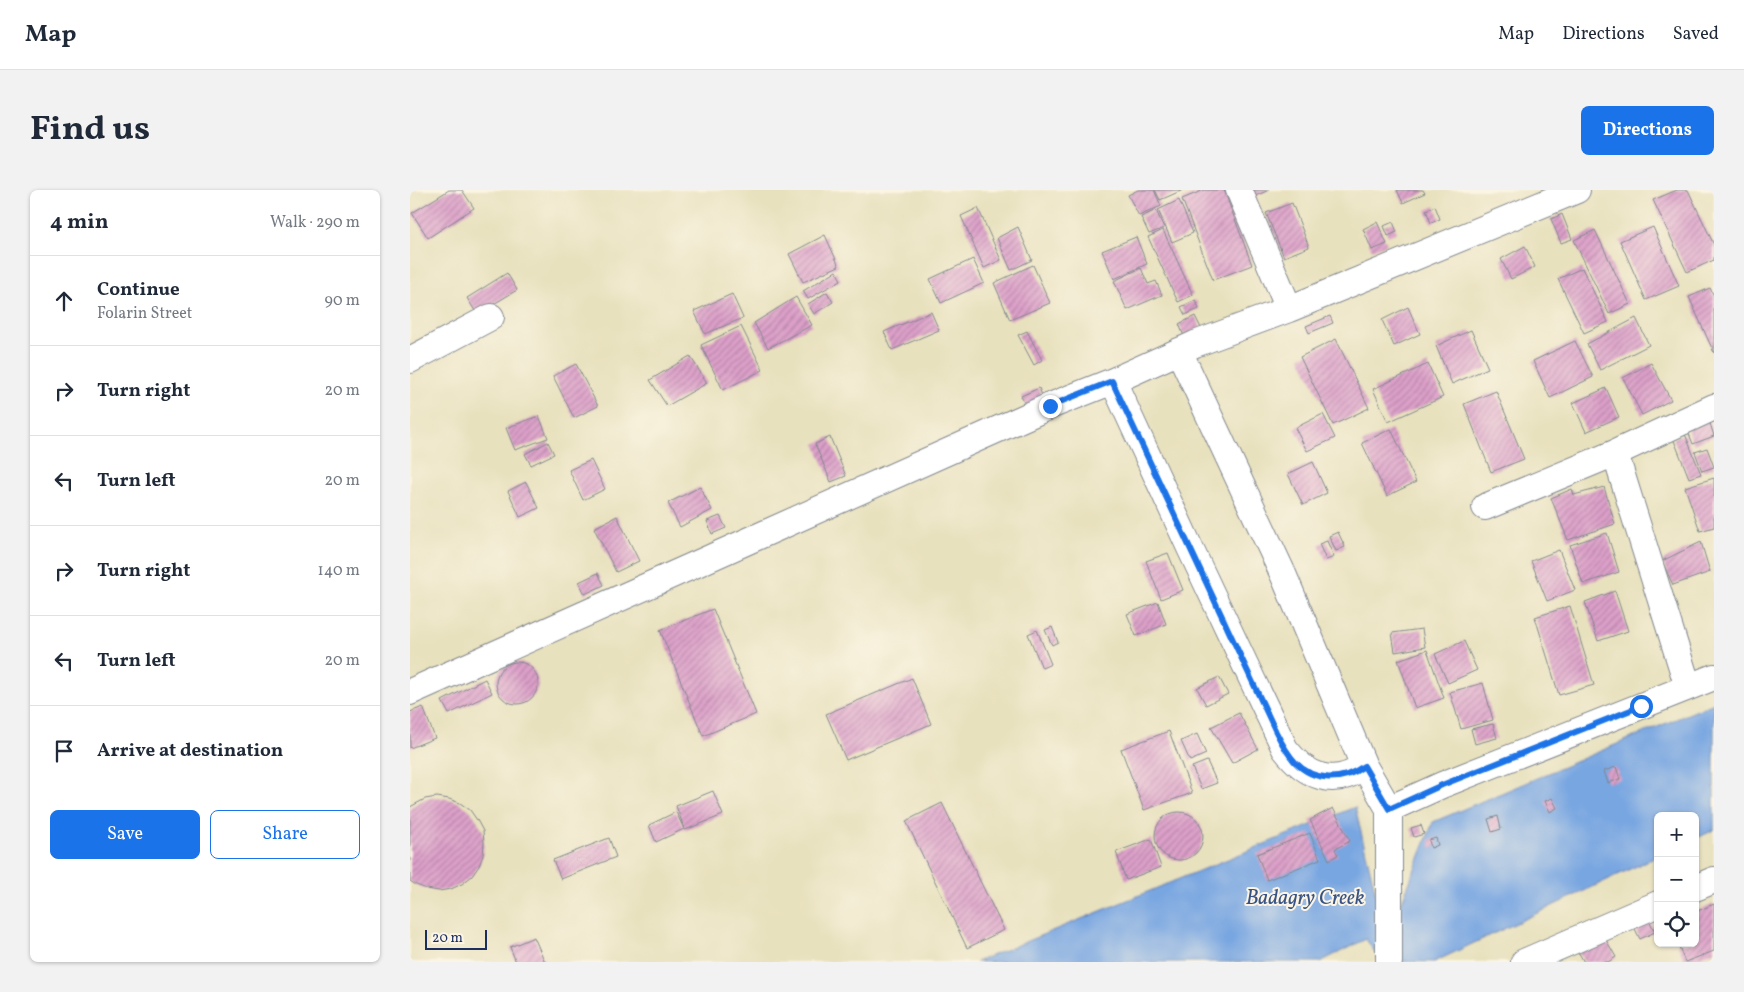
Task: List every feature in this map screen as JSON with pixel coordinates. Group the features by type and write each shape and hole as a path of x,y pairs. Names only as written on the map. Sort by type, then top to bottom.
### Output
{"street":[{"path":"1239,190 1289,309"},
{"path":"410,692 1050,406 1578,190"},
{"path":"410,360 491,317"},
{"path":"1179,352 1282,574 1364,766 1389,809 1389,962"},
{"path":"1112,381 1285,749 1295,761 1314,775 1333,779 1356,772 1364,766"},
{"path":"1484,507 1615,453 1714,407"},
{"path":"1615,453 1688,687"},
{"path":"1389,809 1442,785 1714,677"},
{"path":"1699,886 1714,880"},
{"path":"1524,962 1654,906"}],"water":[{"name":"Badagry Creek","path":"1714,703 1714,830 1699,837 1699,812 1654,812 1654,858 1434,962 1380,961 1366,939 1320,962 976,962 1355,807 1387,940 1433,822"}],"building":[{"path":"449,190 462,190 474,208 428,238 412,213"},
{"path":"1138,190 1154,190 1161,206 1139,216 1128,195"},
{"path":"1155,190 1183,190 1160,200"},
{"path":"1204,190 1224,190 1252,265 1213,280 1182,199"},
{"path":"1249,190 1269,190 1253,197"},
{"path":"1397,190 1423,190 1425,193 1403,203"},
{"path":"1677,190 1688,190 1714,245 1714,260 1687,272 1653,200"},
{"path":"1179,200 1193,233 1172,242 1158,210"},
{"path":"1292,203 1309,247 1284,257 1266,213"},
{"path":"1435,206 1440,219 1431,223 1426,210"},
{"path":"978,208 1001,260 984,268 961,216"},
{"path":"1156,210 1164,228 1149,234 1141,217"},
{"path":"1562,214 1572,239 1561,243 1551,219"},
{"path":"1377,222 1387,244 1372,250 1363,229"},
{"path":"1393,222 1397,232 1388,236 1384,226"},
{"path":"1018,227 1032,260 1011,270 997,238"},
{"path":"1653,227 1679,286 1646,300 1620,241"},
{"path":"1163,230 1193,295 1178,302 1148,237"},
{"path":"1595,230 1630,304 1609,314 1574,240"},
{"path":"825,235 839,266 803,282 789,254"},
{"path":"1136,237 1147,264 1114,279 1102,251"},
{"path":"1525,246 1535,267 1511,279 1501,259"},
{"path":"973,259 984,283 941,303 930,279"},
{"path":"1033,265 1050,303 1010,320 994,283"},
{"path":"1141,268 1148,284 1156,281 1162,295 1127,310 1114,281"},
{"path":"1582,268 1608,322 1584,333 1558,279"},
{"path":"836,271 841,280 808,299 803,291"},
{"path":"507,273 517,290 477,314 467,298"},
{"path":"1710,288 1714,296 1714,353 1689,297"},
{"path":"827,292 833,302 814,314 808,304"},
{"path":"732,294 743,318 705,334 694,311"},
{"path":"796,297 812,325 768,348 754,323"},
{"path":"1196,300 1199,309 1185,315 1181,307"},
{"path":"1408,307 1420,334 1394,346 1382,320"},
{"path":"931,312 939,330 892,350 884,332"},
{"path":"1195,316 1201,328 1184,336 1179,324"},
{"path":"1330,316 1333,323 1309,333 1306,326"},
{"path":"1636,318 1649,345 1600,370 1587,344"},
{"path":"741,326 763,370 723,390 701,345"},
{"path":"1471,330 1488,368 1452,384 1436,346"},
{"path":"1027,331 1042,360 1034,365 1018,335"},
{"path":"1336,339 1369,408 1333,425 1300,357"},
{"path":"1575,341 1593,377 1550,398 1533,361"},
{"path":"690,356 707,383 667,406 650,380"},
{"path":"1651,363 1671,400 1642,415 1623,378"},
{"path":"576,364 598,406 574,418 553,376"},
{"path":"1428,364 1443,397 1388,422 1373,389"},
{"path":"1039,388 1043,398 1026,406 1021,396"},
{"path":"1606,388 1619,417 1586,432 1573,403"},
{"path":"1496,391 1524,459 1491,472 1464,404"},
{"path":"1323,414 1335,438 1307,451 1295,428"},
{"path":"539,416 548,438 515,450 506,428"},
{"path":"1708,417 1714,436 1693,444 1686,426"},
{"path":"1391,429 1416,482 1387,496 1362,443"},
{"path":"1685,434 1701,474 1689,478 1673,438"},
{"path":"830,437 846,476 831,482 815,444"},
{"path":"548,442 554,454 531,465 525,454"},
{"path":"1707,448 1714,467 1702,471 1695,452"},
{"path":"591,460 605,489 583,500 569,470"},
{"path":"1313,462 1327,493 1303,505 1288,474"},
{"path":"1714,478 1714,527 1700,531 1685,487"},
{"path":"526,482 539,508 520,517 508,491"},
{"path":"700,487 712,510 680,527 668,503"},
{"path":"1604,487 1615,524 1568,540 1551,498 1572,489 1574,495"},
{"path":"617,516 639,561 616,572 594,528"},
{"path":"720,516 726,528 712,534 707,521"},
{"path":"1338,532 1345,547 1336,551 1329,536"},
{"path":"1607,533 1619,572 1583,584 1570,545"},
{"path":"1327,541 1334,557 1326,560 1319,544"},
{"path":"1701,542 1710,572 1673,585 1662,561"},
{"path":"1559,550 1575,590 1547,601 1531,561"},
{"path":"1168,553 1183,590 1161,599 1146,561"},
{"path":"598,573 604,585 585,594 579,582"},
{"path":"1615,591 1628,631 1598,641 1585,602"},
{"path":"1158,602 1166,624 1136,636 1127,614"},
{"path":"1570,606 1594,685 1559,695 1535,617"},
{"path":"713,609 756,714 703,736 660,630"},
{"path":"1052,627 1058,642 1052,645 1045,630"},
{"path":"1422,629 1425,647 1395,652 1392,633"},
{"path":"1037,630 1051,664 1042,668 1028,634"},
{"path":"1464,641 1477,670 1448,683 1435,654"},
{"path":"1427,650 1444,698 1415,708 1398,660"},
{"path":"521,662 529,665 535,671 538,683 535,695 529,701 513,704 505,701 499,695 496,679 499,671 505,665"},
{"path":"1219,677 1228,694 1206,705 1197,688"},
{"path":"912,678 931,724 846,760 826,714"},
{"path":"485,679 492,693 449,714 442,701"},
{"path":"1483,683 1493,720 1461,729 1450,692"},
{"path":"423,707 435,738 410,748 410,712"},
{"path":"1239,713 1258,749 1232,763 1211,727"},
{"path":"1493,724 1497,738 1475,744 1471,729"},
{"path":"1169,731 1192,793 1144,810 1121,749"},
{"path":"1197,734 1206,754 1190,761 1181,741"},
{"path":"1207,761 1217,783 1201,789 1192,767"},
{"path":"1616,767 1620,779 1608,783 1604,771"},
{"path":"713,791 723,815 685,830 676,806"},
{"path":"437,797 460,803 470,810 483,831 484,843 483,855 479,866 472,876 462,884 451,889 439,891 427,889 410,881 410,807 425,799"},
{"path":"1552,798 1557,808 1550,812 1545,801"},
{"path":"942,803 1004,930 967,948 906,821"},
{"path":"1333,808 1350,841 1335,849 1338,855 1329,860 1310,820"},
{"path":"676,812 684,829 656,842 649,825"},
{"path":"1174,812 1184,812 1193,816 1199,822 1202,827 1202,845 1193,856 1184,860 1174,860 1165,856 1159,850 1155,841 1155,831 1159,822 1165,816"},
{"path":"1498,816 1501,829 1492,832 1488,819"},
{"path":"1421,825 1424,834 1414,837 1411,828"},
{"path":"1310,833 1320,859 1267,880 1257,854"},
{"path":"609,838 616,857 561,879 553,860"},
{"path":"1436,838 1438,845 1431,848 1429,840"},
{"path":"1151,839 1161,867 1126,880 1116,852"},
{"path":"1714,904 1714,951 1685,962 1679,947 1699,947 1699,910"},
{"path":"1649,920 1654,932 1640,939 1634,927"},
{"path":"1602,933 1616,957 1608,962 1584,962 1576,948"},
{"path":"534,937 545,962 516,962 510,947"}],"route":[{"path":"1050,406 1112,381 1276,732 1285,749 1295,761 1314,775 1333,779 1356,772 1364,766 1389,809 1442,785 1641,706"}]}
